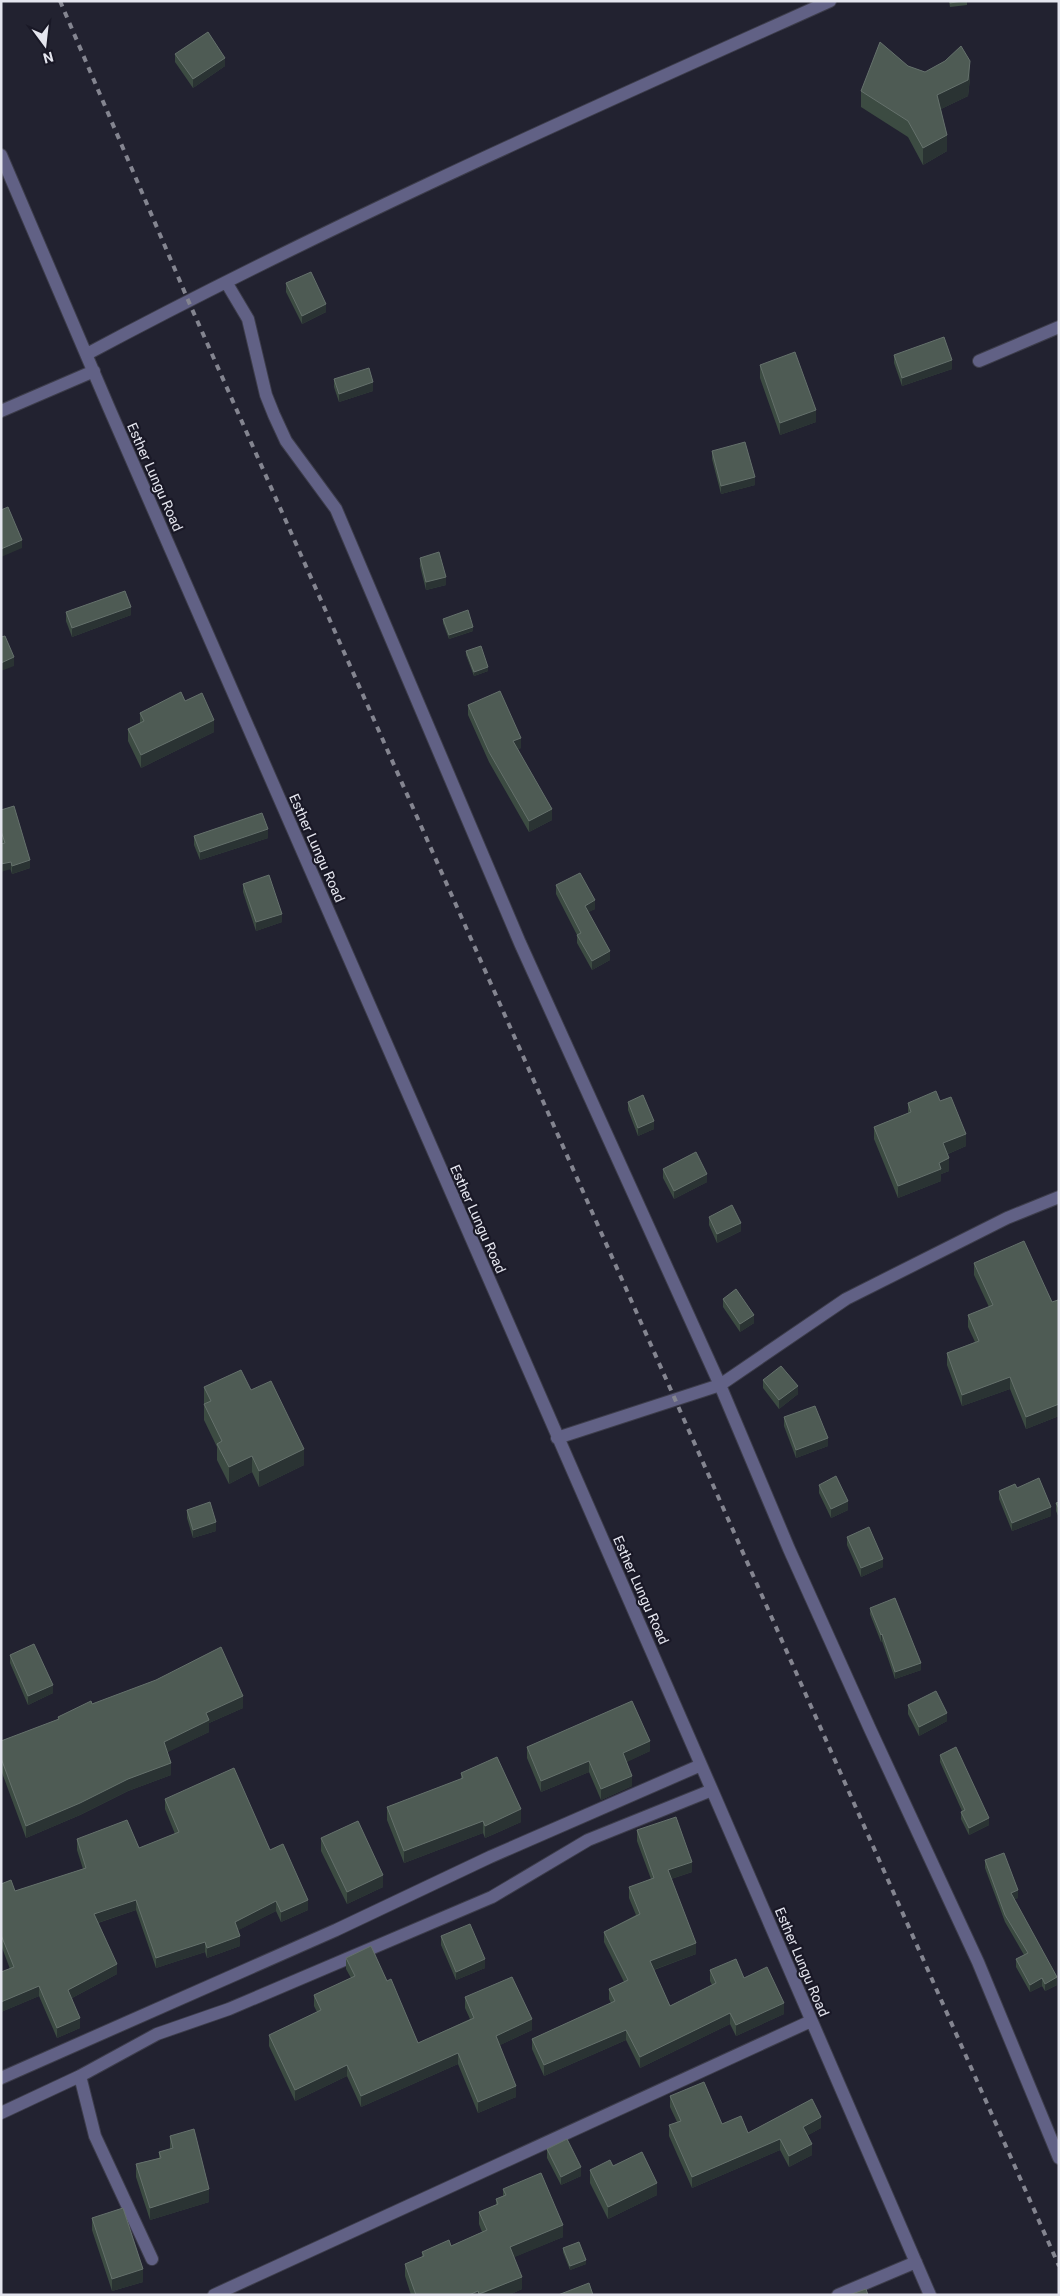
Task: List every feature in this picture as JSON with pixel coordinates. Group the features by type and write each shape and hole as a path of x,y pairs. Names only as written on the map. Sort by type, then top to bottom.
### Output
{"street":[{"path":"87,354 226,282 381,207 830,1"},
{"name":"Esther Lungu Road","path":"1,155 930,2295"},
{"path":"226,282 248,319 266,395 274,416 286,441 336,509 520,943 720,1384 789,1549 978,1962 1059,2158"},
{"path":"979,361 1059,327"},
{"path":"1,411 94,371"},
{"path":"557,1438 720,1384 846,1299 1007,1218 1059,1197"},
{"path":"1,2078 336,1930 490,1856 701,1765"},
{"path":"1,2113 80,2076 157,2034 196,2018 230,2009 492,1897 588,1840 712,1790"},
{"path":"214,2295 811,2021"},
{"path":"80,2076 95,2136 152,2259"},
{"path":"838,2295 916,2262"}],"building":[{"path":"208,32 225,58 193,79 175,54"},
{"path":"880,42 908,66 925,72 945,61 961,46 970,61 968,80 937,95 947,135 923,148 908,121 861,91"},
{"path":"311,272 326,304 302,316 286,283"},
{"path":"944,337 952,360 902,378 894,355"},
{"path":"795,352 816,410 780,423 760,365"},
{"path":"369,368 373,382 339,394 334,379"},
{"path":"745,442 755,477 721,486 712,451"},
{"path":"8,507 22,540 1,549 1,510"},
{"path":"439,552 446,577 426,582 420,558"},
{"path":"125,591 131,607 72,628 66,612"},
{"path":"468,610 473,627 449,635 443,619"},
{"path":"5,636 14,657 1,663 1,637"},
{"path":"481,646 488,667 474,672 466,651"},
{"path":"500,691 521,738 513,741 552,809 529,821 489,752 468,705"},
{"path":"181,692 185,701 202,693 214,720 141,755 128,729 144,721 140,713"},
{"path":"14,806 30,860 12,866 11,862 1,864 1,844 5,843 1,831 1,810"},
{"path":"262,813 268,829 200,852 194,836"},
{"path":"580,873 595,900 585,906 610,951 592,961 577,935 581,933 556,885"},
{"path":"269,875 282,914 256,922 243,884"},
{"path":"936,1091 940,1101 951,1097 966,1134 943,1143 949,1158 939,1163 941,1169 898,1186 874,1127 911,1112 908,1103"},
{"path":"643,1095 654,1121 638,1128 628,1102"},
{"path":"696,1152 707,1174 674,1191 663,1169"},
{"path":"732,1205 741,1223 717,1234 709,1217"},
{"path":"1024,1241 1052,1302 1058,1300 1059,1303 1059,1404 1026,1417 1010,1377 962,1395 947,1353 979,1341 968,1315 993,1305 974,1263"},
{"path":"736,1289 754,1315 740,1324 723,1299"},
{"path":"781,1366 798,1386 779,1400 763,1380"},
{"path":"241,1370 251,1390 271,1381 304,1449 259,1471 252,1456 229,1467 217,1444 222,1441 204,1404 211,1401 204,1387"},
{"path":"815,1406 828,1438 796,1450 784,1417"},
{"path":"836,1476 848,1501 831,1509 819,1485"},
{"path":"1039,1478 1051,1507 1012,1523 999,1491 1015,1484 1017,1488"},
{"path":"210,1502 216,1522 193,1530 187,1510"},
{"path":"869,1527 883,1559 861,1568 847,1537"},
{"path":"895,1598 921,1663 895,1672 882,1634 870,1608"},
{"path":"34,1644 53,1685 28,1696 10,1655"},
{"path":"221,1647 243,1696 206,1713 209,1720 164,1742 171,1763 128,1779 80,1803 26,1826 1,1758 1,1741 59,1719 58,1717 91,1701 92,1704 156,1680"},
{"path":"936,1691 947,1713 919,1727 908,1705"},
{"path":"632,1701 650,1741 623,1753 632,1776 601,1789 589,1761 541,1781 527,1747"},
{"path":"956,1747 989,1818 969,1828 961,1812 965,1810 940,1755"},
{"path":"497,1757 521,1809 485,1826 483,1821 404,1851 387,1807 463,1778 461,1773"},
{"path":"234,1768 270,1850 283,1844 308,1900 281,1912 276,1901 235,1922 240,1936 207,1948 205,1942 156,1958 136,1900 94,1914 117,1964 68,1990 80,2018 57,2028 39,1986 1,2002 1,1972 14,1967 1,1935 1,1884 11,1880 15,1891 86,1868 77,1839 127,1820 139,1848 179,1832 165,1799"},
{"path":"676,1817 692,1862 668,1870 696,1943 650,1961 670,2006 716,1983 710,1970 736,1959 744,1978 767,1967 784,2003 736,2025 730,2013 640,2057 626,2030 544,2065 532,2039 615,2001 609,1989 628,1980 604,1932 640,1914 629,1887 654,1878 637,1830"},
{"path":"358,1821 383,1875 347,1892 321,1838"},
{"path":"1004,1853 1018,1890 1011,1893 1057,1977 1045,1984 1042,1978 1030,1985 1016,1959 1028,1953 1005,1915 985,1860"},
{"path":"470,1924 485,1959 456,1972 441,1936"},
{"path":"371,1946 387,1981 391,1979 418,2043 474,2018 465,1997 512,1977 532,2019 496,2036 516,2086 478,2102 458,2053 361,2096 347,2065 295,2090 269,2035 321,2010 314,1995 355,1976 346,1958"},
{"path":"704,2082 722,2124 741,2116 748,2133 812,2099 821,2117 803,2127 812,2144 789,2156 780,2139 692,2177 669,2125 681,2121 670,2096"},
{"path":"194,2129 209,2189 150,2208 136,2164 161,2158 159,2152 173,2148 170,2136"},
{"path":"567,2139 581,2167 561,2177 547,2149"},
{"path":"642,2152 657,2183 608,2207 590,2170 610,2160 613,2166"},
{"path":"541,2173 563,2225 510,2247 522,2277 479,2294 478,2291 469,2295 416,2295 405,2264 424,2256 422,2252 449,2240 451,2246 487,2230 479,2212 498,2204 496,2199 506,2195 503,2189"},
{"path":"123,2208 143,2269 112,2279 92,2218"},
{"path":"579,2242 586,2260 570,2266 563,2248"},
{"path":"589,2283 593,2295 558,2295"},
{"path":"866,2289 868,2295 849,2295"}],"railway":[{"path":"60,1 188,300 1059,2266"}]}
